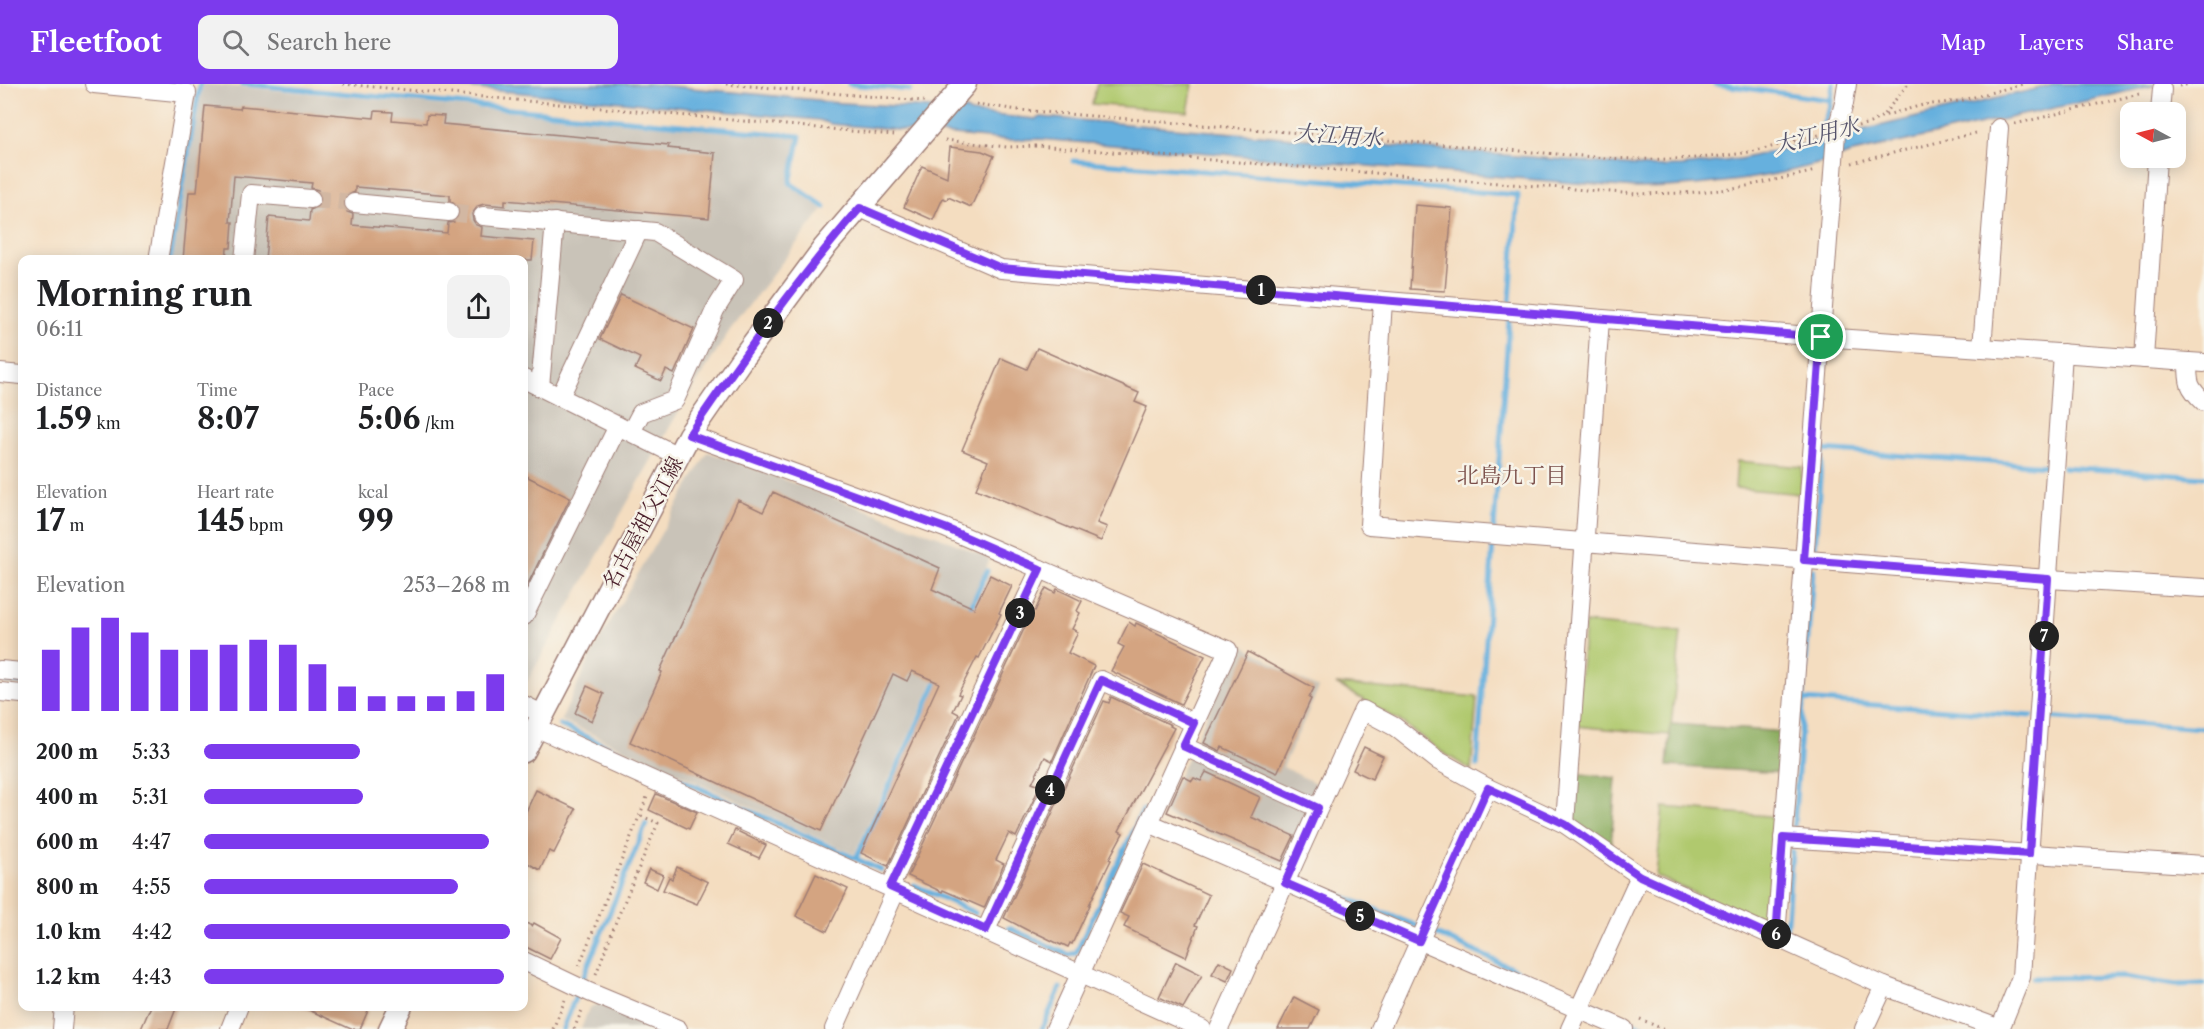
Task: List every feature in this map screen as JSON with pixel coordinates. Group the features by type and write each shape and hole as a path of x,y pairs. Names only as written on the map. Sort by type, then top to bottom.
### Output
{"main road":[{"name":"名古屋祖父江線","path":"528,735 533,715 689,435 825,248 954,97"},
{"path":"390,1029 399,1011"}],"street":[{"path":"94,84 187,93 159,255"},
{"path":"1776,938 1833,166 1836,132 1847,84"},
{"path":"2161,102 2162,89"},
{"path":"1982,348 1999,128"},
{"path":"2144,359 2156,168"},
{"path":"244,255 251,194 311,199"},
{"path":"354,203 449,212"},
{"path":"860,208 1001,268 1821,337 2196,362 2188,381 2193,392 2204,402"},
{"path":"483,216 655,232 734,280 715,310 675,400 641,413 625,429 528,609"},
{"path":"555,222 532,383 678,456"},
{"path":"560,397 639,230"},
{"path":"1383,301 1369,525 2048,579 2204,588"},
{"path":"1565,824 1600,319"},
{"path":"1219,1029 1363,710 1395,727 1437,760 1488,788 1565,824 1640,876 1884,986 2000,1029 2021,976 2063,353"},
{"path":"0,373 18,375"},
{"path":"689,435 945,528 1228,650 1055,1029"},
{"path":"834,1029 893,889 1040,569"},
{"path":"0,670 18,672"},
{"path":"986,930 1101,680 1194,723"},
{"path":"0,692 18,694"},
{"path":"533,715 653,780 1202,1029"},
{"path":"1183,746 1318,808"},
{"path":"1380,1029 1488,788"},
{"path":"1149,823 1624,1029"},
{"path":"1783,838 2204,865"},
{"path":"1570,1029 1640,876"},
{"path":"528,963 589,992 678,1029"},
{"path":"1864,1029 1884,986"},
{"path":"62,1029 64,1011"},
{"path":"230,1029 237,1011"}],"path":[{"path":"343,84 921,136 1007,147 1037,146 1636,194 1733,189 2191,84"},
{"path":"726,84 912,101 954,97 1018,110 1649,160 1680,160 1739,154 1870,123 1883,116 1923,105 1959,100 2023,84"},
{"path":"1883,116 1908,84"},
{"path":"553,1029 653,780"},
{"path":"589,992 616,919 658,823 639,815"}],"shaded area":[{"path":"203,84 798,138 787,184 823,209 730,330 676,416 528,680 528,255 174,255"},
{"path":"708,452 940,537 990,559 854,854 561,720 595,648"},
{"path":"1240,643 1295,677 1319,688 1283,767 1319,785 1284,865 1162,813"},
{"path":"600,1003 660,1029 581,1029 589,1008"}],"green space":[{"path":"1097,84 1193,84 1188,112 1092,104"},
{"path":"1737,461 1802,467 1801,494 1735,488"},
{"path":"1585,623 1681,632 1670,735 1576,726"},
{"path":"1336,684 1477,697 1471,770 1400,721"},
{"path":"1671,724 1785,732 1782,773 1667,766"},
{"path":"1572,773 1616,778 1611,847 1575,823 1570,804"},
{"path":"1663,807 1780,817 1773,919 1764,924 1656,876"}],"water":[{"path":"424,84 648,84 825,102 966,110 971,113 1036,119 1041,117 1649,167 1682,166 1740,159 2057,84 2161,84 1848,154 1794,170 1755,178 1636,188 1039,139 1009,140 831,124 819,120"}],"building":[{"path":"205,106 240,109 241,106 374,118 375,111 393,112 392,120 426,123 427,115 444,116 443,124 669,145 668,148 715,153 709,218 505,200 505,206 484,204 478,206 472,214 476,225 482,227 481,236 534,241 532,260 528,260 528,255 265,255 269,217 309,221 310,210 320,206 321,195 318,190 311,188 312,183 234,176 230,222 233,222 231,248 227,248 226,255 183,255 189,192 197,192","holes":["355,187 450,195 450,201 459,207 460,214 454,222 448,223 447,233 352,225 353,214 347,212 343,203 345,196 355,192"]},
{"path":"950,147 982,151 994,156 971,207 948,197 947,200 943,198 933,220 904,207 922,166 947,177"},
{"path":"1415,205 1452,208 1445,291 1410,289"},
{"path":"621,295 694,329 674,374 666,370 661,381 635,369 640,358 600,339"},
{"path":"1037,348 1139,393 1135,402 1147,407 1097,523 1107,527 1101,541 976,489 988,461 962,450 1001,358 1027,369"},
{"path":"528,477 570,498 528,584"},
{"path":"773,492 940,568 932,589 974,608 990,575 1012,586 979,658 977,657 958,694 961,695 953,711 959,714 888,866 861,853 939,683 912,671 907,681 893,674 821,831 630,742 738,500 763,512"},
{"path":"1046,588 1055,593 1057,589 1082,601 1077,611 1080,613 1072,629 1078,632 1068,653 1094,666 1052,761 1045,757 1032,783 1040,786 1016,837 1009,833 996,860 1004,864 984,908 908,876 1033,610 1035,611"},
{"path":"1129,622 1135,626 1136,623 1205,656 1181,704 1111,671 1124,647 1118,644"},
{"path":"1248,652 1314,688 1277,773 1222,747 1220,751 1204,743"},
{"path":"587,686 604,694 592,721 575,713"},
{"path":"1111,697 1174,728 1119,831 1123,833 1109,859 1111,860 1072,944 1070,943 1068,947 1004,918 1104,701 1109,703"},
{"path":"1364,747 1383,756 1372,779 1353,770"},
{"path":"1206,772 1260,797 1251,817 1294,836 1282,861 1167,812 1183,776 1192,781 1194,778 1201,781"},
{"path":"536,790 576,809 554,853 549,851 540,870 528,863 528,807"},
{"path":"656,794 697,812 689,829 649,810"},
{"path":"735,830 766,845 759,858 728,844"},
{"path":"1143,864 1209,895 1195,925 1198,926 1186,957 1124,927 1129,917 1120,913"},
{"path":"677,867 708,882 697,904 663,890 669,877 672,879"},
{"path":"649,869 663,875 657,889 643,882"},
{"path":"816,874 848,889 827,931 796,916"},
{"path":"534,923 561,938 550,959 528,948 528,924 532,926"},
{"path":"1219,961 1233,968 1227,981 1212,974"},
{"path":"1176,962 1202,975 1183,1008 1159,997"},
{"path":"1294,997 1319,1010 1310,1029 1278,1029"},
{"path":"149,1011 175,1011 168,1029 141,1029"},
{"path":"311,1011 368,1011 360,1029 351,1029"}],"waterway":[{"path":"171,255 200,84"},
{"path":"242,84 800,136 790,183 825,207"},
{"path":"849,84 910,90"},
{"path":"1715,84 1831,100"},
{"name":"大江用水","path":"1823,125 1830,106 1833,84"},
{"path":"1073,161 1518,195 1510,301"},
{"path":"1494,528 1509,320"},
{"path":"1823,426 1822,450 2048,466"},
{"path":"1815,548 1822,450"},
{"path":"2063,467 2204,477"},
{"path":"1477,765 1493,544"},
{"path":"1794,825 1813,570"},
{"path":"969,611 987,571"},
{"path":"856,858 939,677"},
{"path":"0,680 18,682"},
{"path":"1803,700 2032,716"},
{"path":"2045,717 2204,728"},
{"path":"560,725 881,870"},
{"path":"1009,928 1069,955 1076,953 1143,810"},
{"path":"583,978 646,824"},
{"path":"1786,932 1792,851"},
{"path":"1302,880 1417,926"},
{"path":"914,885 975,913"},
{"path":"1432,932 1573,996"},
{"path":"2033,978 2123,977 2176,985 2204,984"},
{"path":"1042,1029 1060,988"},
{"path":"563,1029 576,995"},
{"path":"1589,1003 1648,1029"}],"tunnel":[{"path":"311,199 354,203"},
{"path":"449,212 483,216"}],"district":[{"name":"北島九丁目","path":"1512,475"}],"route":[{"path":"860,208 1001,268 1821,337 1804,560 2048,579 2029,854 1783,838 1776,938 1640,876 1565,824 1488,788 1419,941 1285,883 1318,808 1183,746 1194,723 1101,680 986,930 890,887 1040,569 945,528 689,435 741,360 825,248 860,208"}]}
